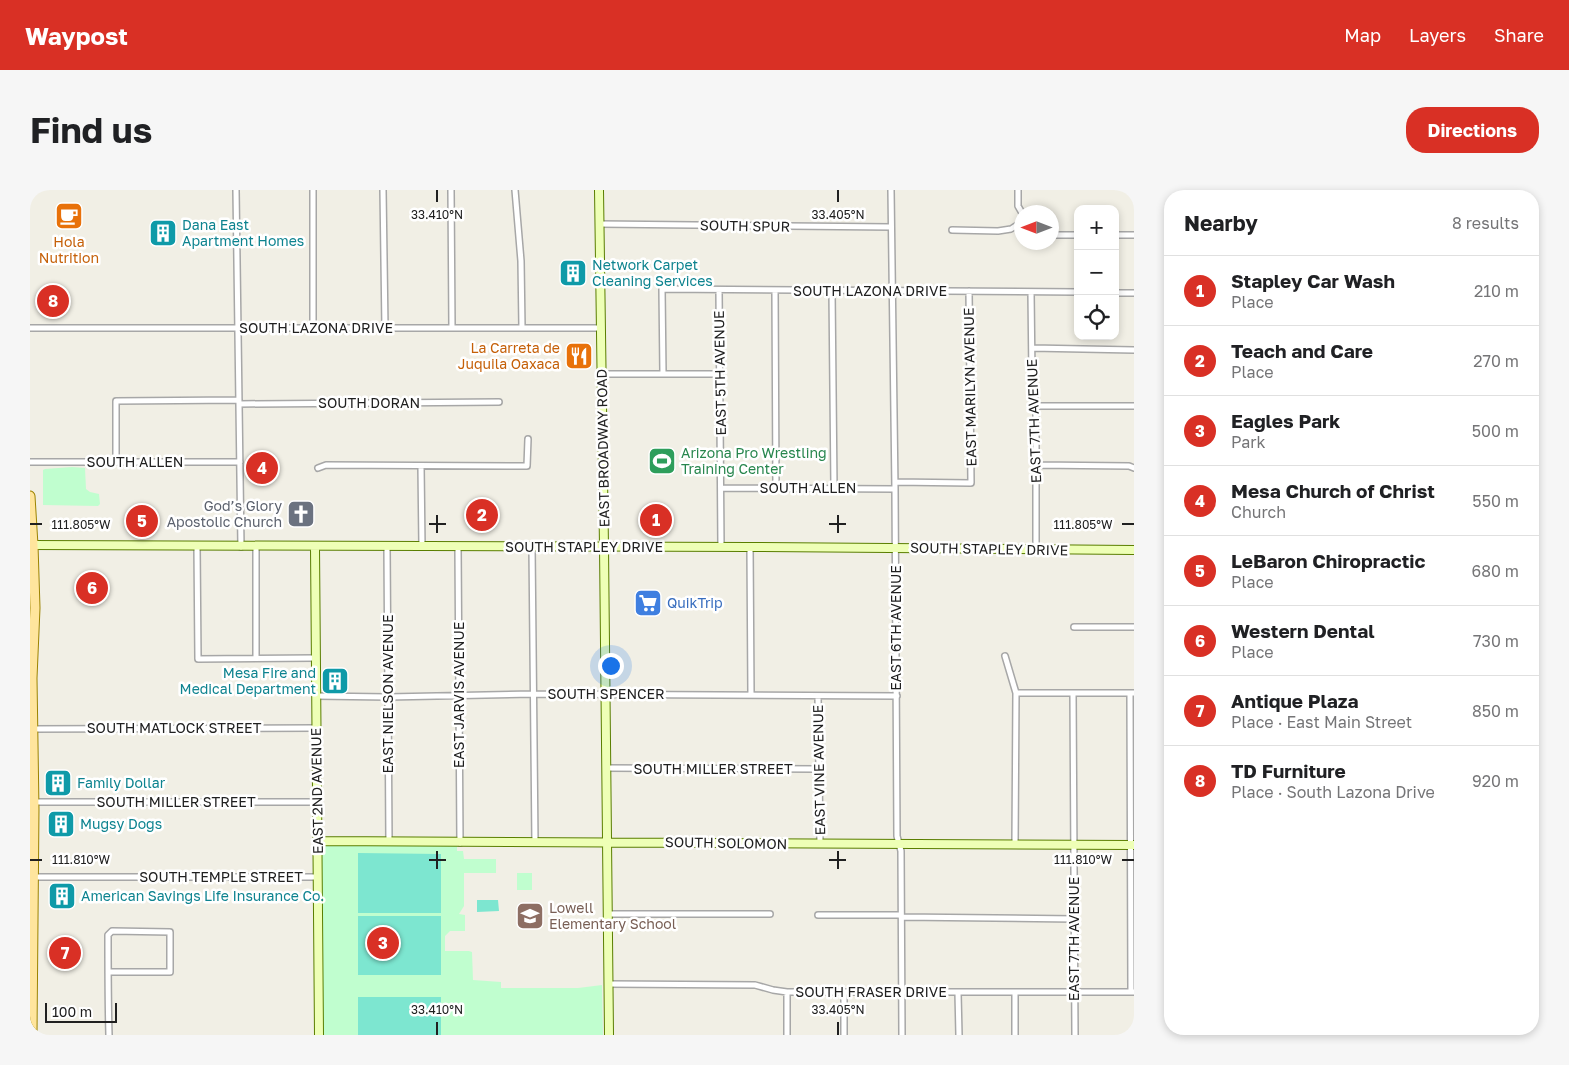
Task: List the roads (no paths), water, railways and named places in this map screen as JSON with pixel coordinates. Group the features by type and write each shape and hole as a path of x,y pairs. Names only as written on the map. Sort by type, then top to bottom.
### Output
{"main road":[{"name":"EAST BROADWAY ROAD","path":"599,190 609,1035"},
{"path":"30,496 35,638 32,664 34,802 32,1035"},
{"name":"SOUTH STAPLEY DRIVE","path":"32,545 1134,550"},
{"name":"EAST 2ND AVENUE","path":"315,547 319,1035"},
{"name":"SOUTH SOLOMON","path":"318,841 1133,845"}],"street":[{"path":"236,190 241,546"},
{"path":"313,190 313,328"},
{"path":"383,190 385,328"},
{"path":"450,190 452,328"},
{"path":"516,190 521,261 522,328"},
{"name":"EAST 6TH AVENUE","path":"891,190 896,548 897,836 901,851 902,1035"},
{"path":"1018,190 1018,205"},
{"name":"SOUTH SPUR","path":"600,224 891,227"},
{"path":"952,230 998,232 1014,226"},
{"path":"1059,235 1074,235"},
{"path":"1119,235 1134,235"},
{"name":"SOUTH LAZONA DRIVE","path":"663,374 662,289 1074,292"},
{"name":"EAST 5TH AVENUE","path":"719,290 721,547"},
{"path":"775,290 776,488"},
{"path":"832,291 834,488"},
{"name":"EAST MARILYN AVENUE","path":"895,482 971,483 968,291"},
{"name":"EAST 7TH AVENUE","path":"1031,292 1032,377 1036,406 1036,550"},
{"path":"1119,292 1134,293"},
{"name":"SOUTH LAZONA DRIVE","path":"30,328 601,328"},
{"path":"1032,348 1134,350"},
{"path":"602,374 720,374"},
{"name":"SOUTH DORAN","path":"116,462 116,401 499,402"},
{"path":"1036,406 1134,406"},
{"path":"318,468 326,465 528,466 528,439"},
{"name":"SOUTH ALLEN","path":"30,462 240,462"},
{"path":"1036,465 1129,466 1134,468"},
{"path":"421,466 422,547"},
{"name":"SOUTH ALLEN","path":"721,488 895,489"},
{"path":"197,546 198,659 315,658"},
{"path":"256,546 256,658"},
{"name":"EAST NIELSON AVENUE","path":"387,547 390,842"},
{"name":"EAST JARVIS AVENUE","path":"458,547 460,842"},
{"path":"532,547 535,842"},
{"path":"750,547 751,695"},
{"path":"1074,627 1134,627"},
{"path":"1005,656 1016,693 1015,844"},
{"path":"1016,693 1132,693 1133,992"},
{"name":"EAST 7TH AVENUE","path":"1073,693 1075,1035"},
{"name":"SOUTH SPENCER","path":"316,696 388,697 459,694 897,696"},
{"name":"EAST VINE AVENUE","path":"818,696 820,844"},
{"name":"SOUTH MATLOCK STREET","path":"32,729 316,728"},
{"name":"SOUTH MILLER STREET","path":"606,768 819,769"},
{"name":"SOUTH MILLER STREET","path":"34,802 317,802"},
{"name":"SOUTH TEMPLE STREET","path":"33,877 318,877"},
{"path":"608,914 770,914"},
{"path":"818,915 1075,919"},
{"path":"108,972 170,972 170,932 112,931 108,935 108,972 109,1035"},
{"name":"SOUTH FRASER DRIVE","path":"609,984 756,985 786,992 1133,992"},
{"path":"786,992 787,1035"},
{"path":"844,992 844,1035"},
{"path":"958,993 959,1035"},
{"path":"1015,993 1015,1035"}],"place":[{"name":"Hola Nutrition","path":"69,216"},
{"name":"Dana East Apartment Homes","path":"163,233"},
{"name":"Network Carpet Cleaning Services","path":"573,273"},
{"name":"TD Furniture","path":"53,301"},
{"name":"La Carreta de Juquila Oaxaca","path":"579,356"},
{"name":"Arizona Pro Wrestling Training Center","path":"662,461"},
{"name":"Mesa Church of Christ","path":"262,468"},
{"name":"God’s Glory Apostolic Church","path":"301,514"},
{"name":"Teach and Care","path":"482,515"},
{"name":"Stapley Car Wash","path":"656,520"},
{"name":"LeBaron Chiropractic","path":"142,521"},
{"name":"Western Dental","path":"92,588"},
{"name":"QuikTrip","path":"648,603"},
{"name":"Mesa Fire and Medical Department","path":"335,681"},
{"name":"Family Dollar","path":"58,783"},
{"name":"Mugsy Dogs","path":"61,824"},
{"name":"American Savings Life Insurance Co.","path":"62,896"},
{"name":"Lowell Elementary School","path":"530,916"},
{"name":"Eagles Park","path":"383,943"},
{"name":"Antique Plaza","path":"65,953"}]}
